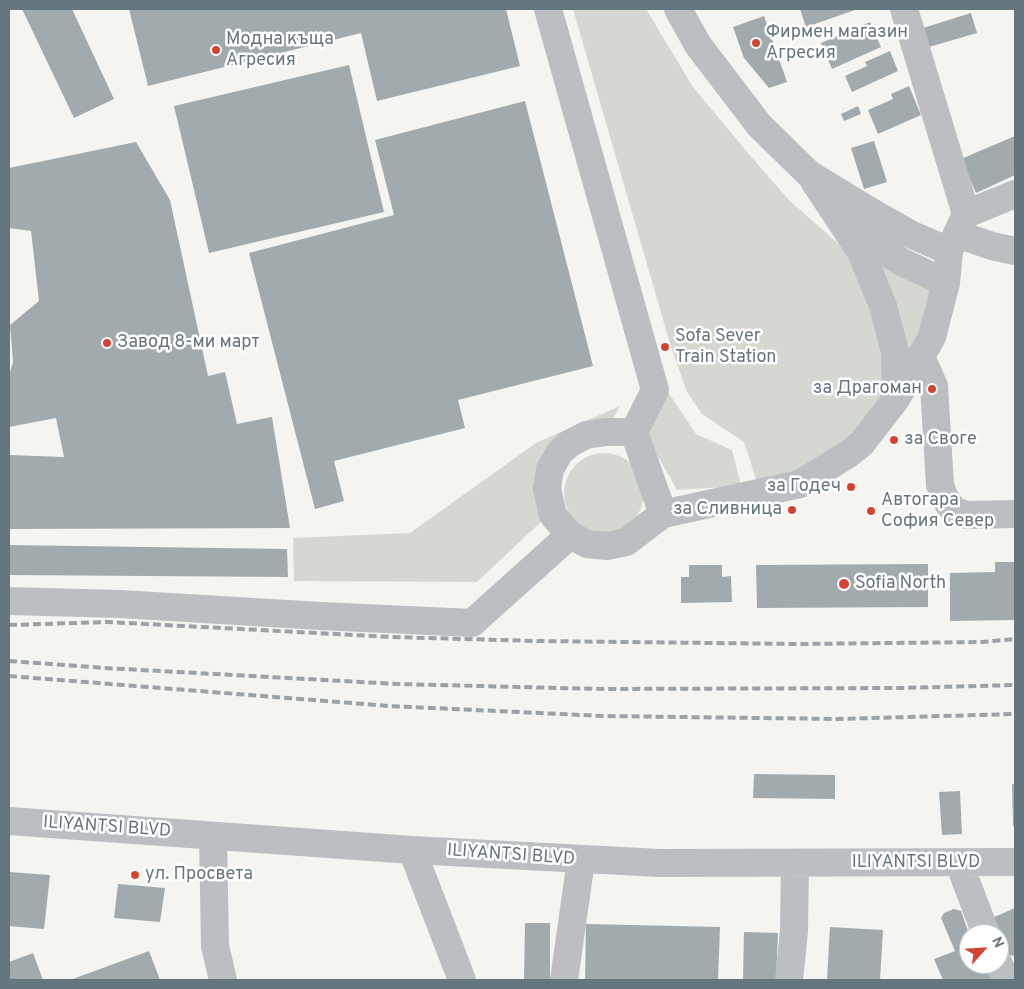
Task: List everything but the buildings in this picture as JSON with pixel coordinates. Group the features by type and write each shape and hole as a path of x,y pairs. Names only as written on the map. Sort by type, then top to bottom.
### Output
{"street":[{"path":"548,9 655,390 634,432 663,514"},
{"path":"678,9 698,45 759,125 809,174 880,218 910,234 957,233 992,246 1015,251"},
{"path":"634,432 606,432 586,435 569,444 560,452 550,469 547,489 553,515 570,534 587,544 607,546 626,542 663,514 800,484 850,453 862,443 896,399 932,337 957,233 904,9"},
{"path":"809,174 861,252 883,306 894,352 896,399"},
{"path":"957,233 1015,194"},
{"path":"834,213 866,240 902,262 946,284"},
{"path":"921,357 934,386 940,485 949,505 957,512 967,515 1015,514"},
{"path":"9,601 120,604 472,623 570,534"},
{"name":"ILIYANTSI BLVD","path":"9,821 412,850 581,860 660,863 1015,862"},
{"path":"213,836 215,946 223,980"},
{"path":"412,850 462,980"},
{"path":"564,980 581,860"},
{"path":"789,980 794,931 795,863"},
{"path":"959,863 982,924"}],"shaded area":[{"path":"573,9 646,9 693,87 753,159 789,200 858,261 875,303 889,387 877,410 828,459 775,481 756,479 744,442 702,414 687,392 671,347"},
{"path":"875,258 932,289 923,335 905,367"},
{"path":"666,389 696,434 732,450 741,486 677,490 646,435"},
{"path":"620,406 610,424 559,445 545,518 477,582 294,581 293,538 410,533 536,443"},
{"path":"604,453 619,456 632,465 641,478 644,493 641,508 632,521 619,530 604,533 589,530 576,521 567,508 564,493 567,478 576,465 589,456"}],"railway":[{"path":"9,625 108,622 392,637 537,641 799,644 982,642 1015,639"},
{"path":"9,661 398,684 602,689 900,688 1015,685"},
{"path":"9,676 389,706 603,716 837,719 1015,714"}],"place":[{"name":"Фирмен магазин Агресия","path":"756,43"},
{"name":"Модна къща Агресия","path":"216,50"},
{"name":"Завод 8-ми март","path":"107,343"},
{"name":"Sofa Sever Train Station","path":"665,347"},
{"name":"за Драгоман","path":"932,389"},
{"name":"за Своге","path":"894,440"},
{"name":"за Годеч","path":"851,487"},
{"name":"за Сливница","path":"792,510"},
{"name":"Автогара София Север","path":"871,511"},
{"name":"Sofia North","path":"844,584"},
{"name":"ул. Просвета","path":"135,875"}]}
